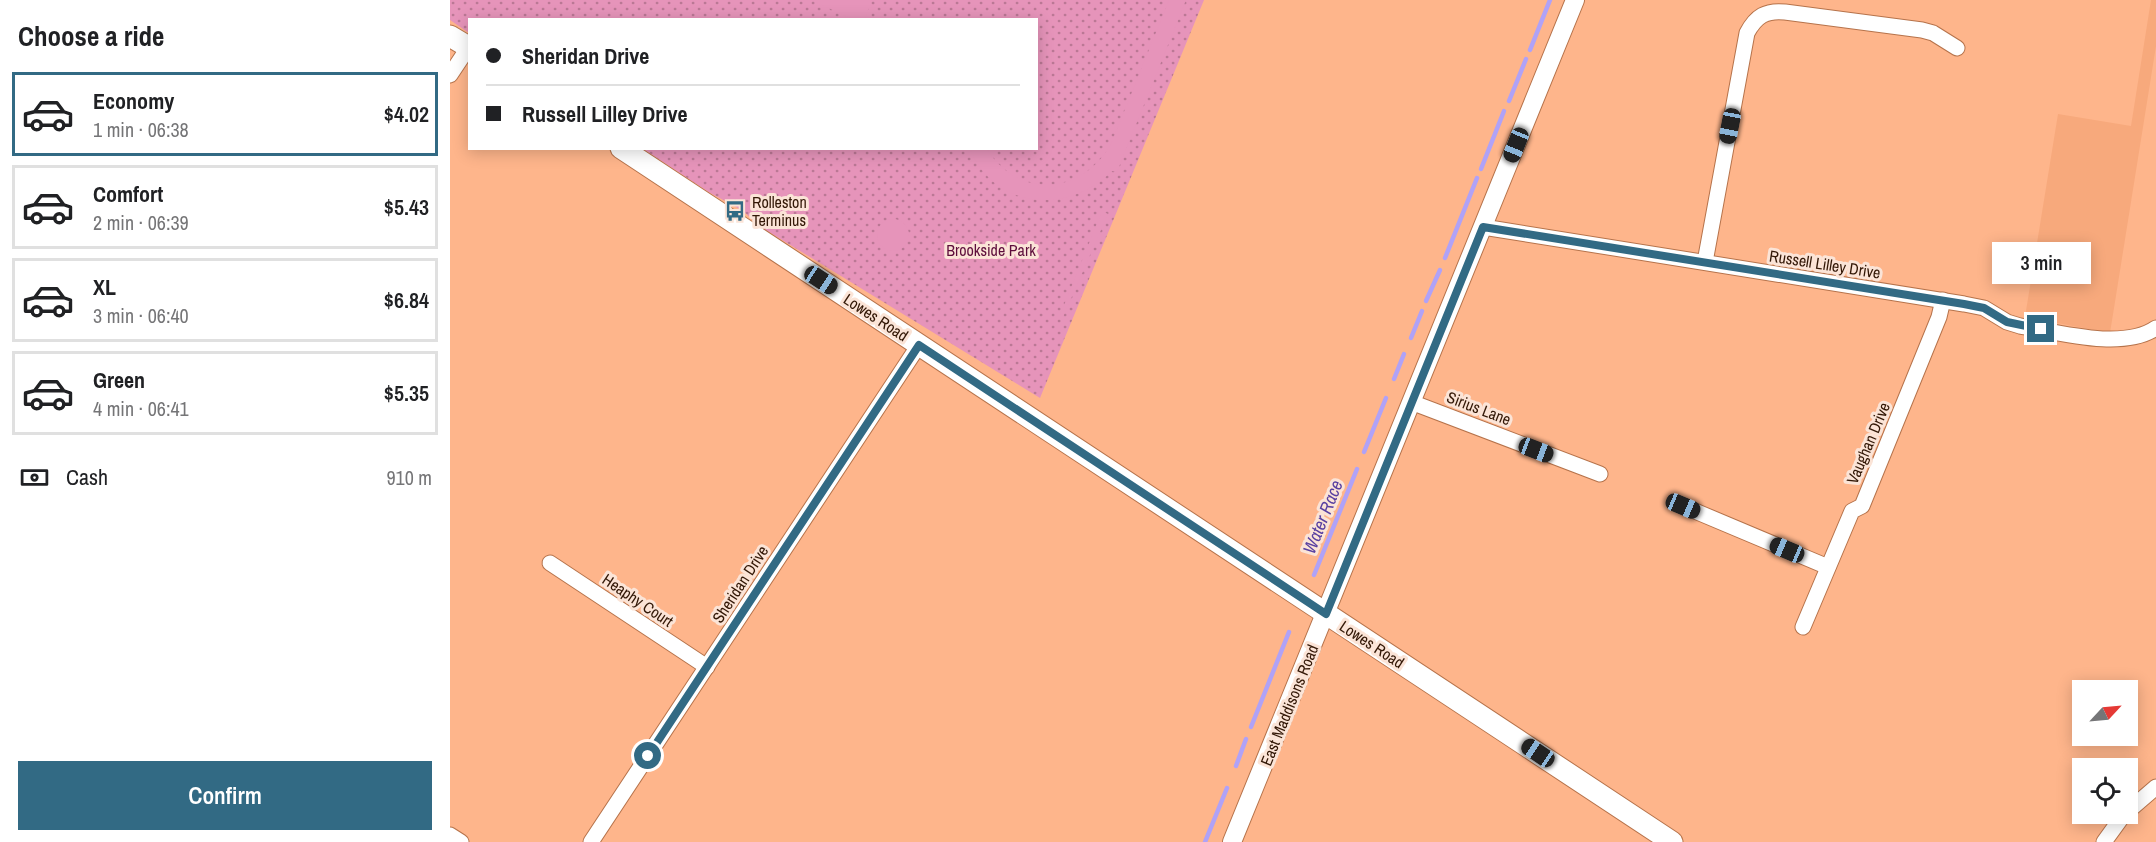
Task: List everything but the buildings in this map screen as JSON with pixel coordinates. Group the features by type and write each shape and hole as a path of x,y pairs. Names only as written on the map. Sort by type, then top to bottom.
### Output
{"main road":[{"path":"450,36 468,47"},
{"name":"Lowes Road","path":"624,150 1672,842"}],"street":[{"name":"East Maddisons Road","path":"1232,842 1575,0"},
{"path":"1706,262 1747,33 1754,21 1764,13 1785,12 1922,30 1933,33 1957,48"},
{"path":"450,75 468,49"},
{"name":"Russell Lilley Drive","path":"1483,227 1943,300 1984,308 2007,322 2020,326 2104,339 2134,338 2150,333 2156,328"},
{"name":"Vaughan Drive","path":"1803,627 1852,511 1862,506 1939,317 1943,300"},
{"name":"Sheridan Drive","path":"591,842 919,345"},
{"name":"Sirius Lane","path":"1411,402 1600,474"},
{"path":"1683,506 1828,567"},
{"name":"Heaphy Court","path":"550,563 707,667"},
{"path":"2138,802 2156,787"},
{"path":"2104,842 2117,824"},
{"path":"450,835 461,842"}],"shaded area":[{"path":"2151,0 2156,0 2156,46 2110,333 2025,317 2058,114 2131,126"}],"green space":[{"name":"Brookside Park","path":"450,0 1204,0 1040,398 756,224 741,210 710,193 645,150 1038,150 1038,18 468,18 468,32 450,20"},
{"path":"811,0 872,0 865,18 850,18"},
{"path":"1169,0 1186,0 1117,172 1112,171 1094,185 1075,195 1054,199 1034,199 1014,194 997,184 981,169 971,150 988,150 1000,166 1016,177 1033,183 1050,185 1067,181 1084,173 1099,161 1111,144"},
{"path":"1102,211 1108,214 1063,317 1060,315"},
{"path":"893,219 904,224 909,235 904,246 893,251 882,246 877,235 882,224"}],"waterway":[{"name":"Water Race","path":"1530,50 1550,0"},
{"name":"Water Race","path":"1509,101 1526,59"},
{"name":"Water Race","path":"1481,169 1504,111"},
{"name":"Water Race","path":"1445,258 1477,178"},
{"name":"Water Race","path":"1426,301 1440,270"},
{"name":"Water Race","path":"1411,338 1422,311"},
{"name":"Water Race","path":"1394,379 1404,354"},
{"name":"Water Race","path":"1364,452 1386,398"},
{"name":"Water Race","path":"1314,575 1357,469"},
{"name":"Water Race","path":"1251,727 1289,632"},
{"name":"Water Race","path":"1236,766 1246,739"},
{"name":"Water Race","path":"1205,842 1227,788"}],"place":[{"name":"Rolleston Terminus","path":"735,211"}],"route":[{"path":"648,756 919,345 1326,614 1483,227 1964,304 1984,308 1998,314 2007,322 2041,329"}]}
